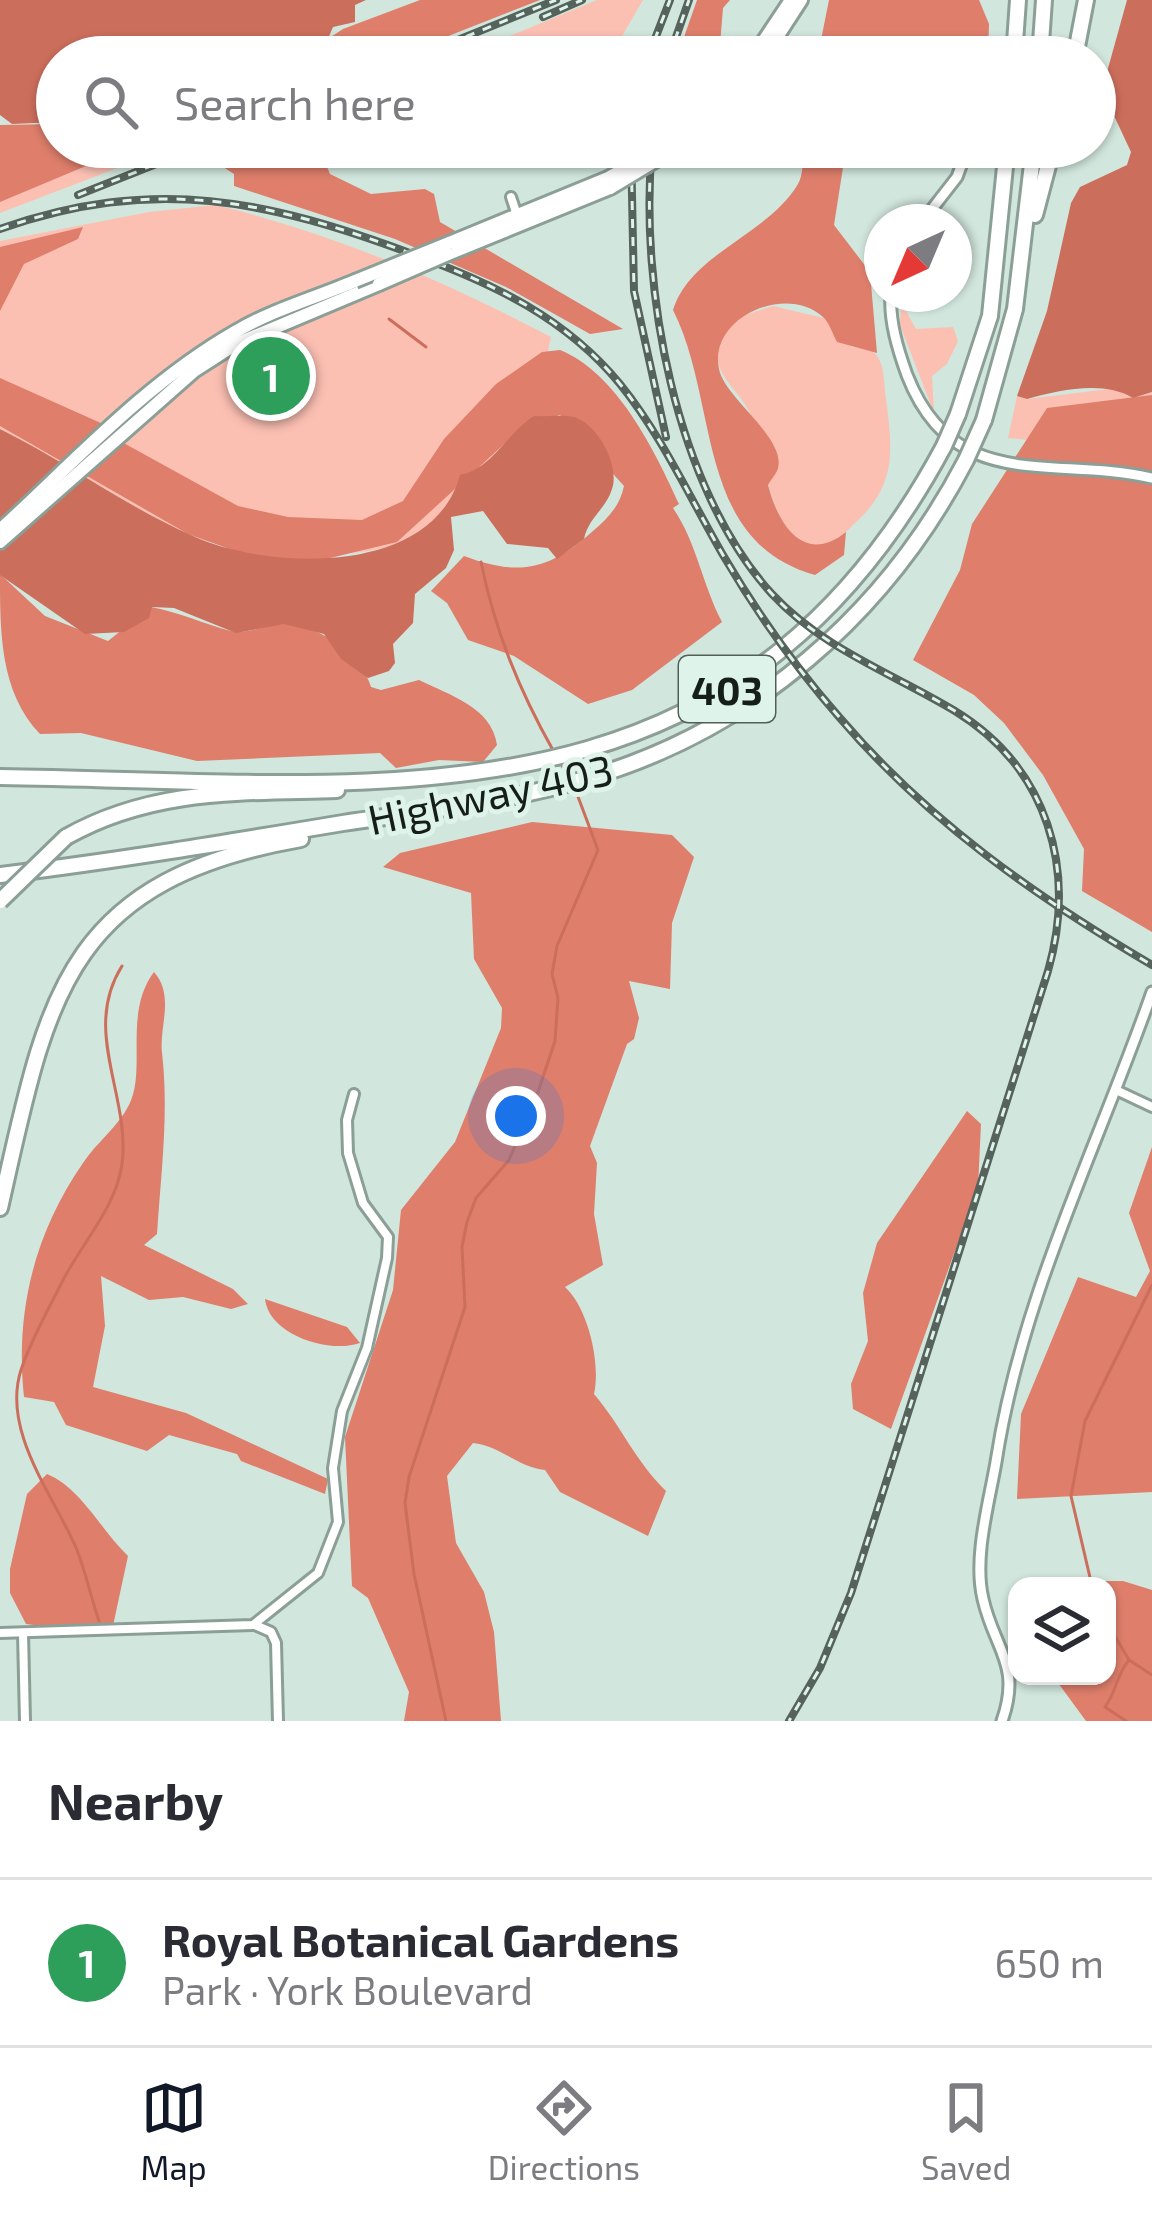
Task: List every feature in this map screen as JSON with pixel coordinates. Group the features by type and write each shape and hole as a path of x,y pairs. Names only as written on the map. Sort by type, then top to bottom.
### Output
{"highway":[{"path":"1012,36 1014,0"},
{"path":"1041,36 1044,0"},
{"path":"1079,36 1085,0"},
{"name":"Highway 403","path":"0,777 413,781 486,774 621,742 677,718 766,665 848,590 891,537 944,446 991,316 1005,168"},
{"name":"Highway 403","path":"0,875 500,799 638,761 712,725 795,674 905,560 984,420 1002,371 1024,254 1032,168"},
{"path":"1024,254 1047,168"},
{"path":"0,901 66,837 138,803 195,793 372,789 413,781"},
{"path":"0,1208 29,1076 52,1003 87,945 121,912 156,885 223,856 500,799"}],"main road":[{"path":"767,36 791,0"},
{"path":"778,36 801,0"},
{"path":"609,183 632,168"},
{"path":"0,542 174,372 237,330 355,281 449,249 638,168"},
{"path":"0,530 114,431 236,344 380,284 449,249"}],"street":[{"path":"936,204 960,168"},
{"path":"511,197 519,220"},
{"path":"892,312 916,397 954,443 1000,463 1152,478"},
{"path":"1002,1721 1011,1682 1006,1651 983,1599 996,1457 1019,1341 1152,992"},
{"path":"1116,1090 1152,1107"},
{"path":"254,1625 318,1573 338,1522 332,1468 342,1411 367,1348 388,1237 363,1203 348,1153 346,1120 354,1094"},
{"path":"0,1634 254,1625 271,1632 276,1643 278,1721"},
{"path":"23,1632 25,1721"}],"shaded area":[{"path":"0,0 366,0 355,5 355,22 333,27 329,36 36,36 36,123 12,124 0,115"},
{"path":"420,0 540,0 448,36 332,36"},
{"path":"597,0 643,0 622,36 510,36"},
{"path":"697,0 730,0 723,8 721,36 684,36"},
{"path":"829,0 979,0 989,24 989,36 822,36"},
{"path":"1127,0 1152,0 1152,392 1133,398 1109,389 1081,388 1027,399 1017,396 1047,311 1071,203 1080,187 1127,165 1131,152 1116,120 1116,40"},
{"path":"36,124 36,168 81,168 0,202 0,125"},
{"path":"0,139 26,153 36,151 36,168 117,168 0,213"},
{"path":"225,168 328,168 330,174 371,194 425,189 434,194 440,222 623,329 590,334 506,287 395,239 234,186 234,174"},
{"path":"802,168 843,168 834,225 864,264 864,312 873,312 877,353 837,342 825,319 807,307 790,304 771,305 737,321 719,351 723,380 774,446 777,471 768,485 786,526 795,536 818,544 846,532 844,555 815,575 776,558 748,532 729,501 688,347 673,310 696,273 785,202 800,180"},
{"path":"216,205 387,260 551,337 534,416 481,466 460,475 448,503 431,524 410,538 386,548 331,554 213,543 144,511 0,429 0,241 149,212"},
{"path":"83,227 78,239 24,264 0,311 0,247"},
{"path":"773,306 824,318 852,347 874,353 883,370 890,449 886,479 870,508 828,545 809,547 782,522 752,418 718,362 722,331 742,317"},
{"path":"901,312 907,312 916,329 953,327 958,341 947,364 932,376 934,413 900,325"},
{"path":"560,350 599,376 646,438 679,504 673,508 722,622 632,690 588,704 514,656 468,640 447,603 431,591 464,556 518,568 548,562 577,544 613,511 624,486 560,415 525,425 397,542 305,564 249,556 188,534 0,426 0,378 103,424 120,441 238,506 288,517 362,520 403,501 444,439 496,384 542,352"},
{"path":"1117,388 1133,398 1152,392 1152,453 1008,438 1017,396 1027,399"},
{"path":"1152,395 1152,932 1082,891 1084,849 1043,775 1004,723 974,695 913,660 960,570 972,524 1047,408"},
{"path":"534,416 583,421 610,458 612,489 584,539 557,559 548,548 507,544 483,511 451,517 454,550 446,568 415,594 413,623 393,644 395,663 389,671 368,678 341,659 324,634 284,624 236,633 174,608 152,607 149,618 124,632 85,634 0,575 0,429 193,536 225,548 304,559 384,548 418,532 444,508 460,475 481,466"},
{"path":"0,574 45,616 108,641 151,607 231,631 286,624 313,630 349,653 371,687 381,690 419,680 467,704 487,721 497,745 483,762 439,760 396,768 380,753 197,761 81,733 40,734 17,700 5,660"},
{"path":"532,822 672,835 694,857 672,923 670,989 629,981 639,1018 590,1146 597,1163 594,1214 603,1265 565,1287 580,1308 591,1337 594,1394 666,1491 648,1536 560,1492 545,1470 473,1443 447,1476 456,1543 484,1592 494,1632 501,1721 404,1721 409,1692 368,1598 352,1586 345,1437 393,1290 401,1210 455,1142 501,1028 502,1008 474,959 471,893 383,867 400,853"},
{"path":"154,972 165,1001 165,1121 157,1234 144,1245 233,1289 248,1304 231,1309 183,1297 149,1300 101,1276 105,1326 93,1387 186,1413 328,1479 325,1494 241,1461 237,1454 169,1435 147,1451 66,1425 54,1402 24,1397 26,1304 40,1246 66,1190 129,1105 136,1075 140,1005"},
{"path":"967,1111 981,1124 978,1187 891,1429 853,1409 851,1384 868,1341 863,1293 877,1243"},
{"path":"1152,1147 1152,1492 1017,1499 1021,1414 1078,1277 1136,1297 1150,1271 1129,1213"},
{"path":"265,1299 347,1327 360,1343 333,1346 302,1339 277,1323"},
{"path":"47,1474 80,1499 128,1556 111,1635 26,1624 10,1593 10,1569 27,1494"},
{"path":"1116,1581 1152,1590 1152,1721 1086,1721 1060,1685 1116,1685"}],"waterway":[{"path":"389,319 426,347"},
{"path":"481,562 510,660 554,752"},
{"path":"559,760 569,778"},
{"path":"446,1721 414,1574 405,1503 409,1477 465,1307 462,1247 467,1222 476,1198 509,1160 555,1041 558,998 552,974 557,946 598,850 574,786"},
{"path":"99,1621 77,1550 24,1440 17,1393 34,1338 118,1181 123,1139 106,1015 122,966"},
{"path":"1090,1577 1071,1496 1085,1421 1152,1285"},
{"path":"1116,1638 1129,1660 1152,1675"},
{"path":"1126,1721 1105,1707 1129,1660"}],"railway":[{"path":"468,36 556,0"},
{"path":"543,17 582,0"},
{"path":"656,36 670,0"},
{"path":"676,36 689,0"},
{"path":"78,195 146,168"},
{"path":"631,168 634,291 666,437"},
{"path":"651,168 652,261 671,383 710,499 738,550 772,594 813,630 987,734 1033,791 1056,859 1059,895 1048,971 851,1593 820,1668 789,1721"},
{"path":"0,229 109,203 160,199 260,208 361,236 444,266 527,306 576,340 620,384 662,446 763,619 808,680 874,755 986,855 1152,965"}],"place":[{"name":"Royal Botanical Gardens","path":"271,376"}]}
